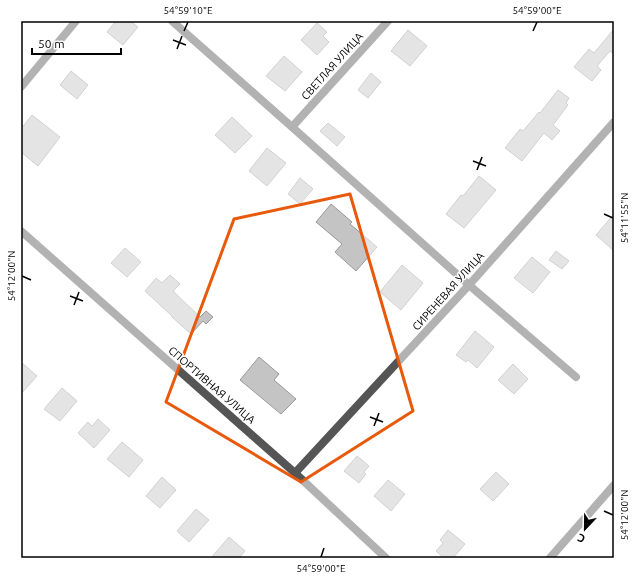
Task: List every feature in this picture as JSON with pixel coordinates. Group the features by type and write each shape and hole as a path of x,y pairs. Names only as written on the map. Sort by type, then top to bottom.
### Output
{"street":[{"path":"21,86 76,21"},
{"path":"172,21 469,285 576,377"},
{"name":"СВЕТЛАЯ УЛИЦА","path":"292,127 388,21"},
{"name":"СИРЕНЕВАЯ УЛИЦА","path":"295,473 469,285 614,122"},
{"name":"СПОРТИВНАЯ УЛИЦА","path":"21,231 295,473 386,558"},
{"path":"550,558 614,485"}],"highlighted area":[{"path":"350,194 413,411 301,482 166,402 234,219"}],"building":[{"path":"116,21 130,21 138,27 123,45 107,32"},
{"path":"317,23 327,32 323,36 329,42 317,55 301,40"},
{"path":"614,29 614,54 610,51 597,66 601,70 592,81 574,67 589,49 594,53"},
{"path":"408,30 427,46 410,66 391,51"},
{"path":"284,56 302,72 285,91 266,76"},
{"path":"71,71 88,85 77,99 60,85"},
{"path":"371,73 381,82 368,98 358,90"},
{"path":"558,90 569,98 566,103 568,105 553,125 560,131 552,140 544,133 522,161 505,148 520,129 523,131 539,112 540,113"},
{"path":"32,115 60,137 38,166 21,152 21,129"},
{"path":"232,117 252,136 235,153 215,135"},
{"path":"328,123 345,137 337,146 320,131"},
{"path":"267,148 286,163 267,186 249,171"},
{"path":"479,176 496,190 464,228 446,214"},
{"path":"300,178 313,189 300,204 288,194"},
{"path":"331,204 352,222 350,224 377,247 356,271 335,252 342,244 316,222"},
{"path":"614,214 614,251 596,235"},
{"path":"125,248 141,262 127,277 111,263"},
{"path":"556,251 569,261 562,269 549,260"},
{"path":"532,257 550,272 533,293 514,278"},
{"path":"402,265 423,283 401,310 380,292"},
{"path":"170,275 180,284 173,291 200,317 206,311 213,317 206,324 203,321 191,334 145,291 156,278 162,283"},
{"path":"475,331 494,347 477,368 468,360 466,362 456,355"},
{"path":"259,357 279,374 274,380 296,399 281,414 240,380"},
{"path":"21,362 37,376 21,394"},
{"path":"513,364 528,379 514,394 498,380"},
{"path":"62,388 77,401 60,421 44,409"},
{"path":"98,419 110,430 94,448 78,433 88,422 92,426"},
{"path":"122,442 143,460 129,477 107,459"},
{"path":"357,456 369,466 364,472 366,474 359,483 344,471"},
{"path":"496,472 509,484 493,501 480,489"},
{"path":"162,477 176,490 160,508 146,496"},
{"path":"388,480 405,494 391,511 374,496"},
{"path":"196,509 209,520 189,542 177,531"},
{"path":"448,530 465,544 453,558 444,558 436,551 443,543 440,540"},
{"path":"229,537 245,551 239,558 211,558"}]}
